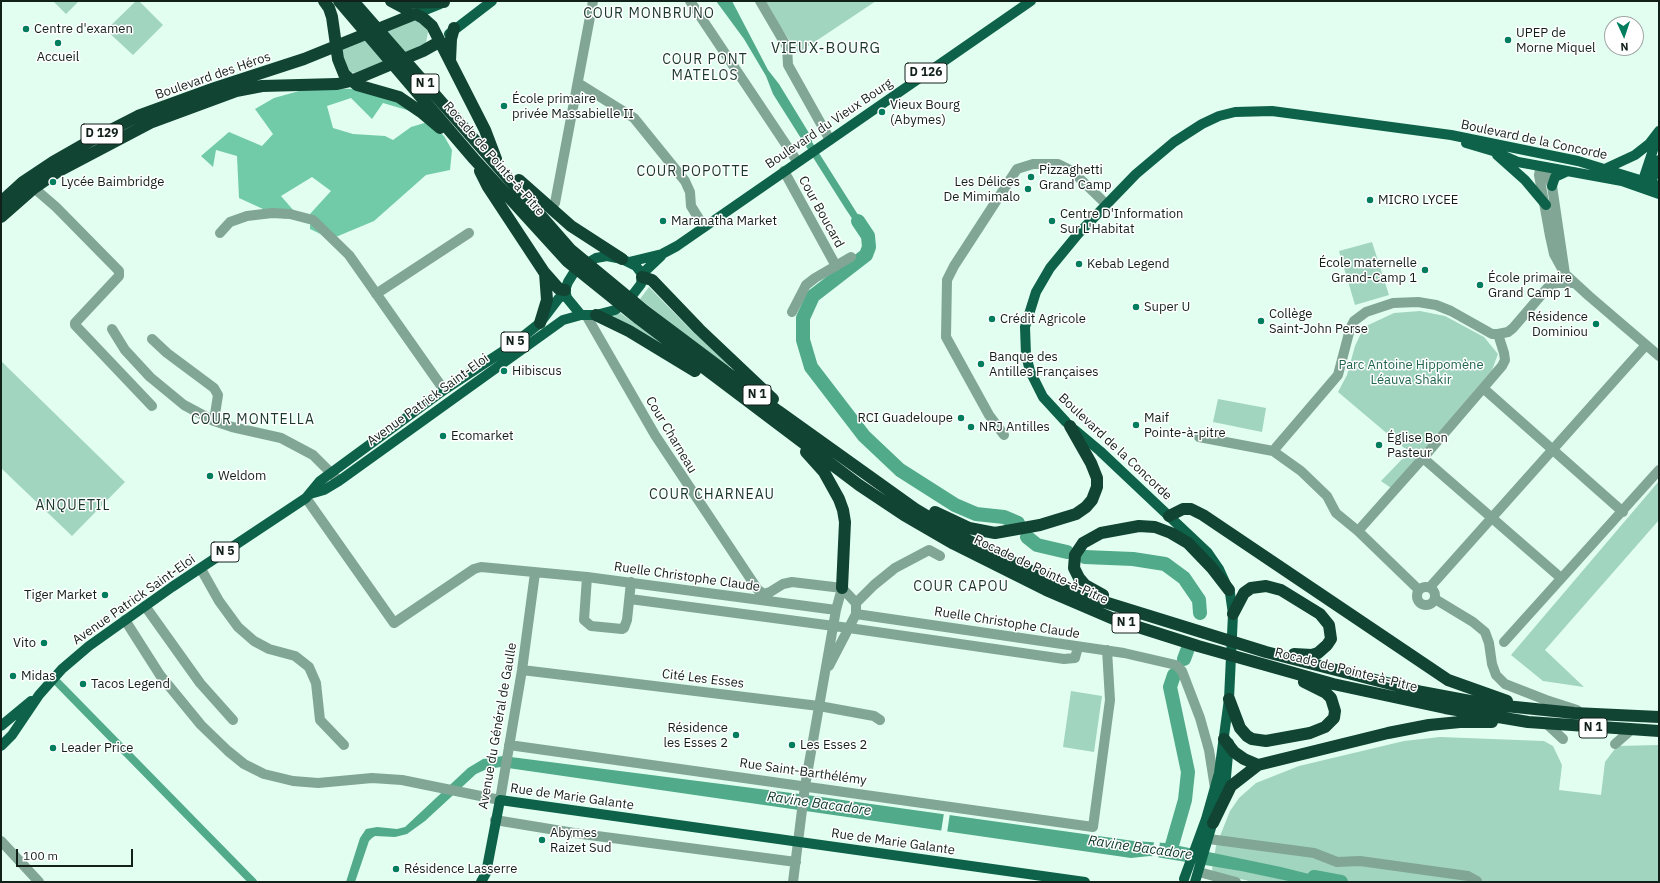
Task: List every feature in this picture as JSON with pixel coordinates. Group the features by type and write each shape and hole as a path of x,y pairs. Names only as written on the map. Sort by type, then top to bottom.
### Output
{"highway":[{"path":"324,1 332,17 340,68 351,81 363,87 399,97 421,112 465,149"},
{"name":"Rocade de Pointe-à-Pitre","path":"338,1 474,159 570,256"},
{"name":"Rocade de Pointe-à-Pitre","path":"353,1 499,166 570,256"},
{"path":"392,2 428,22 485,130 499,166"},
{"path":"392,2 446,2"},
{"name":"Boulevard des Héros","path":"1,202 23,182 53,162 138,116 336,47 414,14"},
{"path":"450,62 450,45 454,28"},
{"name":"Boulevard des Héros","path":"1,217 34,188 57,172 152,122 236,91 262,86 337,84 351,81 423,51 439,42"},
{"path":"453,139 480,172"},
{"path":"492,148 526,188 571,226 626,260"},
{"path":"474,159 488,187 544,272 558,290 565,292"},
{"path":"511,181 526,188"},
{"name":"N 1","path":"570,256 642,315"},
{"path":"540,323 548,300 544,272"},
{"path":"642,276 652,280 679,309 800,426"},
{"path":"588,315 629,331 769,417"},
{"name":"Rocade de Pointe-à-Pitre","path":"642,315 769,417 859,485 895,509 929,530 999,568 1078,605 1116,620 1333,684 1445,708 1528,722 1659,732"},
{"name":"Rocade de Pointe-à-Pitre","path":"642,315 915,509 965,539 1051,581 1098,600 1266,652 1422,692 1486,704 1592,714 1659,717"},
{"path":"723,388 778,429 812,458"},
{"path":"861,470 870,472 947,518 969,528 995,533 1011,532 1064,519 1076,514 1086,507 1092,500 1097,478 1091,463 1068,424"},
{"path":"780,425 824,472 843,510 845,522 842,588"},
{"path":"1169,516 1176,511 1183,509 1191,509 1197,512 1448,680 1494,697 1537,709"},
{"path":"1149,617 1085,585 1074,568 1075,555 1082,543 1101,533 1112,530 1138,526 1155,527 1171,533 1188,543 1212,568 1229,590"},
{"path":"1233,614 1244,593 1251,588 1266,586 1281,590 1320,614 1329,625 1330,639 1327,645 1318,653 1306,655 1278,651 1266,652"},
{"path":"1229,699 1240,728 1247,736 1258,741 1273,740 1317,730 1325,727 1334,718 1334,704 1326,693 1256,662"},
{"path":"1213,823 1231,786 1258,766 1388,732 1429,725 1460,722 1528,722"},
{"path":"1226,743 1244,759 1258,766"}],"main road":[{"name":"Boulevard des Héros","path":"439,42 454,28 492,1"},
{"name":"Boulevard du Vieux Bourg","path":"642,276 662,254 704,227 1031,1"},
{"name":"Boulevard des Héros","path":"414,14 446,2"},
{"name":"Boulevard de la Concorde","path":"1226,743 1233,614 1229,590 1219,569 1208,553 1068,424 1043,397 1030,371 1026,355 1025,327 1036,292 1050,268 1078,234 1106,204 1154,157 1202,124 1219,116 1235,112 1272,111 1402,128 1530,150 1606,168 1647,184 1659,194"},
{"name":"Boulevard de la Concorde","path":"1402,128 1493,151 1518,162 1622,181 1647,184"},
{"path":"1606,168 1636,154 1649,144 1659,131"},
{"path":"1647,184 1659,131"},
{"path":"1530,150 1545,167 1552,161 1571,160"},
{"path":"1493,151 1525,180 1546,205"},
{"path":"1647,184 1659,160"},
{"path":"1552,186 1555,177 1568,171"},
{"name":"Boulevard du Vieux Bourg","path":"626,260 662,254"},
{"path":"607,256 626,260 636,266 642,276 638,290 628,302 615,310 588,315 570,304 565,292 573,274 590,261 607,256"},
{"name":"Avenue Patrick Saint-Eloi","path":"308,496 320,482 331,473 444,390 511,346 540,323 565,292"},
{"name":"Avenue Patrick Saint-Eloi","path":"1,746 12,735 39,695 62,669 125,620 308,496 324,490 338,481 557,324 568,317 588,315"},
{"name":"Avenue Patrick Saint-Eloi","path":"1,726 39,695"},
{"path":"1204,843 1226,743"},
{"path":"1190,879 1213,823 1226,777 1226,743"},
{"name":"Avenue du Général de Gaulle","path":"481,882 486,873 500,800"},
{"name":"Rue de Marie Galante","path":"500,800 1085,882"}],"street":[{"path":"555,203 593,1"},
{"path":"690,1 802,159"},
{"path":"760,1 787,47 788,65 826,143"},
{"path":"578,83 634,118 685,181 691,194 691,206 704,227"},
{"path":"1004,435 989,415 946,337 947,280 1017,169 1033,164 1058,164 1072,171 1106,204"},
{"path":"1565,274 1552,186 1545,167 1540,170 1539,175 1546,205 1554,254 1565,274 1659,356"},
{"name":"Cour Boucard","path":"784,171 836,266"},
{"path":"34,188 56,207 119,271 119,276 75,323 75,325 152,406"},
{"path":"220,233 230,222 247,216 272,213 290,214 313,220 349,255 444,390"},
{"path":"376,294 469,233"},
{"path":"792,312 806,285 851,257"},
{"path":"1273,451 1338,374 1350,329 1354,321 1366,312 1378,306 1393,303 1418,302 1451,311 1492,334 1498,334 1508,332 1513,328 1549,286 1557,283 1574,283"},
{"name":"Cour Charneau","path":"588,315 655,435 758,590 764,594 783,584 792,582 842,588"},
{"path":"112,329 125,350 150,377 184,404 214,421 232,427 280,438 313,456 338,481"},
{"path":"1358,531 1424,458 1505,360 1498,334"},
{"path":"152,339 214,388 218,395 214,421"},
{"path":"1430,587 1646,345"},
{"path":"1483,388 1623,512"},
{"path":"1199,436 1273,451 1301,472 1327,496 1336,513 1358,531 1419,590"},
{"path":"1424,458 1562,578"},
{"path":"1504,642 1623,512 1659,470"},
{"name":"Ruelle Christophe Claude","path":"308,496 394,623 474,569 481,567 631,582 836,610"},
{"path":"826,673 849,628 856,608 874,585 895,568 929,550 940,556"},
{"path":"201,569 219,600 238,627 254,641 269,649 295,656 309,667 316,683 320,720 344,745"},
{"name":"Avenue du Général de Gaulle","path":"500,800 522,670 535,573"},
{"path":"587,577 584,620 587,624 618,629 624,628 627,620 631,582"},
{"path":"1423,587 1430,587 1435,592 1435,599 1428,605 1421,603 1417,597 1419,590 1423,587"},
{"path":"842,588 856,608"},
{"path":"794,882 804,789 826,673 836,610 842,588"},
{"path":"630,599 834,625 1064,659 1075,658 1078,647"},
{"path":"1435,599 1473,622 1485,632 1489,643 1494,670 1500,680 1505,684 1546,700 1592,714"},
{"path":"145,606 200,683 233,720"},
{"name":"Ruelle Christophe Claude","path":"856,608 1078,647 1107,650 1166,661 1176,665 1182,671 1209,750 1215,788"},
{"name":"Rue de Marie Galante","path":"125,620 160,675 188,710 228,751 244,764 264,774 293,781 318,783 385,778 441,787 500,800"},
{"name":"Rue Saint-Barthélémy","path":"509,747 804,789 1093,827 1110,700 1107,650"},
{"name":"Cité Les Esses","path":"522,670 819,706 874,716 880,720"},
{"path":"1547,724 1563,739"},
{"path":"1615,744 1631,730"},
{"path":"495,820 574,833 796,862"},
{"path":"1,841 39,882"},
{"path":"1204,843 1314,853 1337,862 1360,861 1468,876 1477,881"},
{"path":"1190,879 1236,882"}],"green space":[{"path":"53,1 79,1 66,14"},
{"path":"136,1 139,1 163,25 133,55 106,30"},
{"path":"763,1 876,1 798,53"},
{"path":"414,20 426,26 428,32 426,43 404,54 385,32"},
{"path":"367,39 385,61 354,73 349,71 340,55 343,49"},
{"path":"1372,242 1389,295 1355,305 1339,251"},
{"path":"649,287 693,332 733,365 727,367 640,299"},
{"name":"Parc Antoine Hippomène Léauva Shakir","path":"1420,311 1445,316 1484,337 1498,354 1492,370 1391,488 1381,481 1409,452 1338,392 1347,375 1355,346 1364,327 1394,313"},
{"path":"619,312 687,361 606,318"},
{"path":"1,361 125,482 72,536 1,468"},
{"path":"1218,399 1266,408 1262,432 1213,422"},
{"path":"1659,481 1659,520 1545,650 1584,687 1543,681 1511,655"},
{"path":"1071,691 1102,696 1094,752 1063,747"},
{"path":"1440,737 1544,741 1553,746 1562,765 1559,790 1601,795 1605,762 1617,746 1659,745 1659,882 1253,882 1216,873 1212,870 1216,846 1230,811 1239,798 1256,783 1299,766 1404,741"}],"shaded area":[{"path":"310,88 361,89 393,96 417,113 383,103 372,119 351,98 327,106 333,128 353,134 385,136 393,140 411,127 428,122 444,136 452,150 450,170 426,175 374,221 331,239 310,229 310,214 331,191 312,177 281,196 294,211 285,219 239,198 237,156 216,150 213,167 201,156 229,132 262,146 273,134 255,109 274,98"}],"water":[{"path":"716,1 732,1 768,70 779,84 812,138 812,142 867,229 868,236 861,232 845,208 773,94 766,76 744,39"},
{"path":"503,756 807,795 1134,841 1165,843 1281,867 1341,882 1293,882 1241,871 1150,856 1131,858 501,767 487,769 476,774 425,821 407,834 395,837 375,836 372,838 369,841 355,882 346,882 360,838 366,829 377,827 397,829 405,827 468,768 483,759"}],"pier":[{"path":"944,813 950,813 947,833 941,832"},
{"path":"1154,841 1160,841 1158,860 1152,859"}],"waterway":[{"path":"858,221 868,236 869,247 866,255 813,296 803,318 803,340 811,367 864,436 900,470 955,505 976,514 1004,517 1018,523"},
{"path":"1027,537 1037,545 1067,552"},
{"path":"1085,557 1133,559 1165,564 1184,578 1199,600 1200,613"},
{"path":"1184,659 1187,651"},
{"path":"1170,852 1185,800 1188,772 1170,687 1174,675"},
{"path":"58,683 253,882"},
{"name":"Ravine Bacadore","path":"1314,877 1341,882"}],"place":[{"name":"Centre d'examen","path":"26,29"},
{"name":"UPEP de Morne Miquel","path":"1508,40"},
{"name":"Accueil","path":"58,43"},
{"name":"École primaire privée Massabielle II","path":"504,106"},
{"name":"Vieux Bourg (Abymes)","path":"882,112"},
{"name":"Pizzaghetti Grand Camp","path":"1031,177"},
{"name":"Lycée Baimbridge","path":"53,182"},
{"name":"Les Délices De Mimimalo","path":"1028,189"},
{"name":"MICRO LYCEE","path":"1370,200"},
{"name":"Maranatha Market","path":"663,221"},
{"name":"Centre D'Information Sur L'Habitat","path":"1052,221"},
{"name":"Kebab Legend","path":"1079,264"},
{"name":"École maternelle Grand-Camp 1","path":"1425,270"},
{"name":"École primaire Grand Camp 1","path":"1480,285"},
{"name":"Super U","path":"1136,307"},
{"name":"Crédit Agricole","path":"992,319"},
{"name":"Collège Saint-John Perse","path":"1261,321"},
{"name":"Résidence Dominiou","path":"1596,324"},
{"name":"Banque des Antilles Françaises","path":"981,364"},
{"name":"Hibiscus","path":"504,371"},
{"name":"RCI Guadeloupe","path":"961,418"},
{"name":"Maif Pointe-à-pitre","path":"1136,425"},
{"name":"NRJ Antilles","path":"971,427"},
{"name":"Ecomarket","path":"443,436"},
{"name":"Église Bon Pasteur","path":"1379,445"},
{"name":"Weldom","path":"210,476"},
{"name":"Tiger Market","path":"105,595"},
{"name":"Vito","path":"44,643"},
{"name":"Midas","path":"13,676"},
{"name":"Tacos Legend","path":"83,684"},
{"name":"Résidence les Esses 2","path":"736,735"},
{"name":"Les Esses 2","path":"792,745"},
{"name":"Leader Price","path":"53,748"},
{"name":"Abymes Raizet Sud","path":"542,840"},
{"name":"Résidence Lasserre","path":"396,869"}],"district":[{"name":"COUR MONBRUNO","path":"649,14"},
{"name":"VIEUX-BOURG","path":"826,49"},
{"name":"COUR PONT MATELOS","path":"705,68"},
{"name":"COUR POPOTTE","path":"693,172"},
{"name":"COUR MONTELLA","path":"253,420"},
{"name":"COUR CHARNEAU","path":"712,495"},
{"name":"ANQUETIL","path":"73,506"},
{"name":"COUR CAPOU","path":"961,587"}]}
